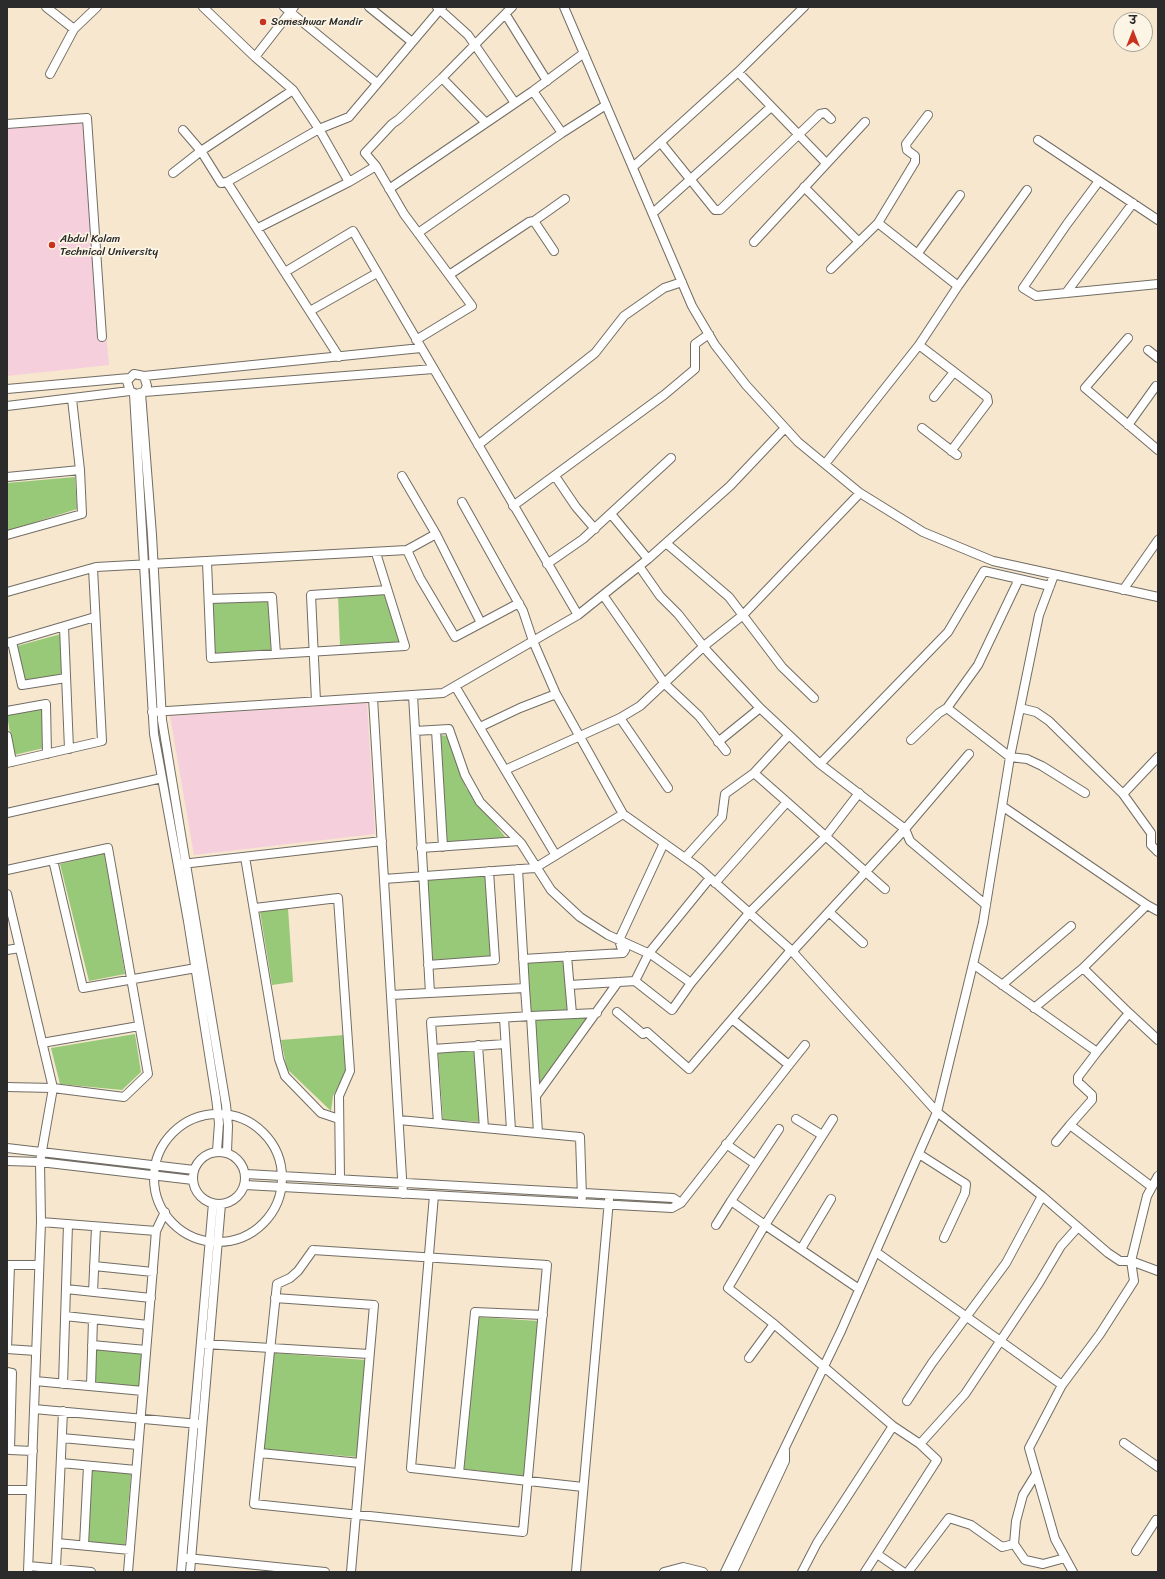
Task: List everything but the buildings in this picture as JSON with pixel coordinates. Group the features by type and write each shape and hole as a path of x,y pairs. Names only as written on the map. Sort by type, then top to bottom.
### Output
{"street":[{"path":"46,7 74,29"},
{"path":"50,74 74,29 97,7"},
{"path":"203,7 255,57 293,90 319,129 349,182"},
{"path":"369,7 412,42"},
{"path":"416,340 472,306 418,233 389,189 376,166 365,153 392,124 475,46 512,7"},
{"path":"564,7 692,306 709,334 746,385 798,442 860,493 923,532 993,561 1158,597"},
{"path":"633,167 738,72 804,7"},
{"path":"183,130 201,151 221,183 227,182 319,129 349,117 439,8 468,35 515,103"},
{"path":"255,57 289,9 377,83"},
{"path":"506,15 547,81"},
{"path":"389,189 533,91 584,53"},
{"path":"738,72 826,163"},
{"path":"442,78 486,123"},
{"path":"172,172 293,90"},
{"path":"533,91 562,133"},
{"path":"418,233 562,133 606,105"},
{"path":"653,213 771,107"},
{"path":"661,143 716,210 720,210 797,134 820,114 825,113 831,119"},
{"path":"831,269 878,223 915,162 915,156 907,150 906,144 928,115"},
{"path":"7,124 87,118 102,337"},
{"path":"754,242 865,122"},
{"path":"1038,140 1158,220"},
{"path":"258,228 349,182 376,166"},
{"path":"1099,181 1023,288 1036,296 1158,284"},
{"path":"227,182 258,228 339,357"},
{"path":"804,187 859,242"},
{"path":"824,464 919,345 958,286 1027,190"},
{"path":"918,253 960,195"},
{"path":"449,275 528,222 534,221 565,199"},
{"path":"1066,293 1133,203"},
{"path":"534,221 554,251"},
{"path":"878,223 958,286"},
{"path":"285,272 352,230 578,615"},
{"path":"310,311 378,273"},
{"path":"478,445 595,353 624,316 664,288 682,282"},
{"path":"513,506 664,395 695,369 695,344 709,334"},
{"path":"1128,338 1085,388 1158,450"},
{"path":"919,345 986,398 988,402 954,453 922,428"},
{"path":"7,389 129,378 138,373 144,376 421,348"},
{"path":"1148,350 1158,358"},
{"path":"7,406 137,393 433,369"},
{"path":"934,397 954,372"},
{"path":"137,393 148,386 144,376"},
{"path":"129,378 127,384 137,393 153,564 161,711 196,968 222,1114 217,1151"},
{"path":"1128,425 1156,386"},
{"path":"137,393 144,565 154,734 162,778 182,864 227,1152"},
{"path":"7,535 82,514 80,470 72,399"},
{"path":"152,712 443,693 578,615 648,559 730,486 785,428"},
{"path":"547,564 595,529 671,458"},
{"path":"7,477 80,470"},
{"path":"402,476 417,499 436,534 481,623"},
{"path":"555,476 576,507 595,529"},
{"path":"505,770 620,718 640,706 704,646 743,615 860,493"},
{"path":"462,502 523,611 533,641 556,694 581,736 623,814 685,858 749,912 791,951 937,1112 1042,1196 1108,1253 1120,1261 1131,1261 1158,1271"},
{"path":"611,514 648,559"},
{"path":"7,592 93,568 376,553 407,550 436,534"},
{"path":"1123,590 1158,540"},
{"path":"666,543 729,597 782,667 814,698"},
{"path":"407,550 420,578 455,637 519,603"},
{"path":"207,562 211,658 405,646 376,553"},
{"path":"639,566 660,596 678,614 704,646 760,708 820,764 906,829 910,841 986,905"},
{"path":"7,736 9,762 102,741 93,568"},
{"path":"820,764 948,632 984,571 1050,586"},
{"path":"725,1572 778,1458 785,1450 823,1368 876,1252 937,1112 986,905 1010,757 1039,615 1054,575"},
{"path":"911,740 938,713 947,708 978,665 1019,579"},
{"path":"316,701 311,595 388,590"},
{"path":"602,595 665,684 698,716 726,751"},
{"path":"209,600 272,597 276,654"},
{"path":"66,678 22,685 10,642 95,618"},
{"path":"64,627 69,749"},
{"path":"455,686 555,854"},
{"path":"480,728 520,708 556,694"},
{"path":"413,695 430,993"},
{"path":"373,698 403,1194"},
{"path":"7,711 46,704 47,754"},
{"path":"718,742 760,708"},
{"path":"947,708 1010,757 1027,759 1042,766 1085,793"},
{"path":"1020,708 1036,712 1049,721 1123,794 1151,833 1151,845 1158,852"},
{"path":"620,718 668,788"},
{"path":"415,731 449,729 465,775 480,802 519,841 535,868 551,890 580,917 619,940 649,953 691,983"},
{"path":"436,730 443,847"},
{"path":"685,858 722,817 725,794 754,773 789,735"},
{"path":"617,1012 643,1034 647,1032 689,1069 791,951 906,829 969,754"},
{"path":"1123,794 1158,757"},
{"path":"754,773 885,889"},
{"path":"7,813 162,778"},
{"path":"570,985 635,981 672,1010 691,983 749,912 826,836 859,794"},
{"path":"635,981 649,953 713,881 787,802"},
{"path":"1002,806 1158,911"},
{"path":"384,879 535,868 555,854 623,814"},
{"path":"182,864 382,841"},
{"path":"421,848 519,841"},
{"path":"623,952 619,940 664,843"},
{"path":"7,870 108,848 148,1074 124,1097 53,1088 7,1087"},
{"path":"245,857 255,908 279,1059 285,1076 322,1113 339,1120"},
{"path":"53,860 83,988 196,968"},
{"path":"518,869 525,988 529,1016 538,1133"},
{"path":"428,965 495,960 489,871"},
{"path":"7,894 53,1088 43,1152 40,1162 40,1266 28,1569 56,1568 91,1572"},
{"path":"255,908 338,898 350,1071 339,1096 340,1179"},
{"path":"1034,1008 1083,968 1147,904"},
{"path":"829,912 863,943"},
{"path":"1002,985 1071,926"},
{"path":"523,959 623,952 630,945"},
{"path":"7,950 20,948"},
{"path":"568,956 572,1014"},
{"path":"973,964 1096,1052"},
{"path":"1083,968 1158,1040"},
{"path":"536,1096 618,982"},
{"path":"391,995 525,988"},
{"path":"438,1124 431,1022 597,1013"},
{"path":"1056,1142 1092,1100 1092,1095 1078,1082 1078,1076 1129,1013"},
{"path":"504,1018 511,1130"},
{"path":"732,1019 789,1065"},
{"path":"42,1043 140,1026"},
{"path":"433,1049 505,1044"},
{"path":"245,1185 672,1208 681,1203 805,1045"},
{"path":"478,1046 484,1128"},
{"path":"222,1114 242,1119 255,1126 268,1137 280,1159 282,1187 277,1204 266,1221 252,1232 236,1239 214,1242 195,1237 181,1230 169,1219 158,1201 152,1176 165,1142 179,1128 194,1119 222,1114"},
{"path":"796,1119 822,1135"},
{"path":"833,1119 764,1225 728,1288 774,1324 823,1368 893,1426 920,1444 937,1460 865,1572"},
{"path":"399,1120 580,1137 582,1203"},
{"path":"1070,1125 1152,1186"},
{"path":"716,1225 779,1129"},
{"path":"726,1144 755,1164"},
{"path":"7,1148 194,1170"},
{"path":"217,1151 227,1152 240,1160 246,1174 245,1185 237,1198 228,1203 217,1204 199,1195 193,1180 194,1170 202,1157 217,1151"},
{"path":"919,1154 966,1184 965,1193 944,1238"},
{"path":"7,1160 40,1162 193,1180"},
{"path":"246,1174 673,1198 681,1203"},
{"path":"1073,1572 1055,1539 1029,1448 1062,1385 1100,1334 1134,1281 1131,1261 1147,1196 1158,1176"},
{"path":"576,1572 610,1194"},
{"path":"434,1195 411,1468 583,1487"},
{"path":"907,1401 932,1363 1006,1263 1042,1196"},
{"path":"801,1249 830,1199"},
{"path":"731,1201 859,1289"},
{"path":"181,1572 186,1558 217,1204"},
{"path":"128,1572 156,1231 165,1212"},
{"path":"41,1222 156,1231"},
{"path":"63,1384 68,1224"},
{"path":"93,1292 96,1226"},
{"path":"920,1444 965,1394 999,1340 1039,1283 1061,1246 1078,1227"},
{"path":"314,1250 429,1258 547,1266 523,1532 254,1504 277,1284 290,1278 298,1271 314,1250"},
{"path":"876,1252 1062,1385"},
{"path":"36,1351 7,1349 8,1265 40,1266"},
{"path":"94,1266 153,1272"},
{"path":"66,1289 151,1298"},
{"path":"275,1298 374,1305 351,1572"},
{"path":"459,1473 475,1312 543,1315"},
{"path":"66,1316 148,1325"},
{"path":"91,1386 93,1319"},
{"path":"749,1358 774,1324"},
{"path":"205,1344 370,1354"},
{"path":"92,1345 146,1350"},
{"path":"7,1372 12,1373 10,1450 33,1451"},
{"path":"35,1381 143,1391"},
{"path":"34,1409 198,1424"},
{"path":"56,1568 63,1411"},
{"path":"802,1572 816,1543 893,1426"},
{"path":"62,1438 138,1445"},
{"path":"1124,1443 1158,1467"},
{"path":"733,1572 785,1461 785,1450"},
{"path":"260,1453 360,1463"},
{"path":"61,1464 136,1470"},
{"path":"84,1545 88,1466"},
{"path":"1036,1474 1023,1495 1016,1521 1014,1544 1025,1560 1044,1564 1065,1558"},
{"path":"7,1490 31,1490"},
{"path":"908,1572 949,1518 970,1526 1002,1547 1014,1544"},
{"path":"1136,1551 1156,1520 1158,1521"},
{"path":"57,1542 130,1550"},
{"path":"877,1554 903,1572"},
{"path":"186,1558 250,1568 325,1572"},
{"path":"186,1558 190,1572"},
{"path":"664,1572 683,1567 703,1572"}],"shaded area":[{"name":"Abdul Kalam Technical University","path":"87,118 109,365 7,376 7,124"},
{"path":"367,703 375,834 194,855 170,716"}],"green space":[{"path":"75,477 77,509 7,531 7,483"},
{"path":"384,594 399,642 340,645 338,596"},
{"path":"268,600 271,650 215,653 212,603"},
{"path":"61,634 63,674 25,681 17,646"},
{"path":"42,707 44,748 14,755 7,715"},
{"path":"440,735 448,736 466,788 507,839 447,842"},
{"path":"105,853 125,974 89,981 60,864"},
{"path":"486,876 491,956 433,960 427,880"},
{"path":"288,908 293,982 272,985 260,912"},
{"path":"565,960 568,1010 529,1012 526,963"},
{"path":"588,1016 539,1086 535,1019"},
{"path":"135,1034 141,1072 122,1090 60,1084 51,1048"},
{"path":"344,1035 346,1073 333,1096 331,1111 287,1069 281,1040"},
{"path":"475,1049 480,1122 443,1120 438,1051"},
{"path":"478,1317 538,1321 524,1476 464,1469"},
{"path":"94,1347 142,1352 139,1388 93,1383"},
{"path":"274,1353 365,1360 357,1457 264,1449"},
{"path":"91,1470 131,1473 125,1545 87,1542"}],"place":[{"name":"Someshwar Mandir","path":"263,22"},
{"name":"Abdul Kalam Technical University","path":"52,245"}]}
